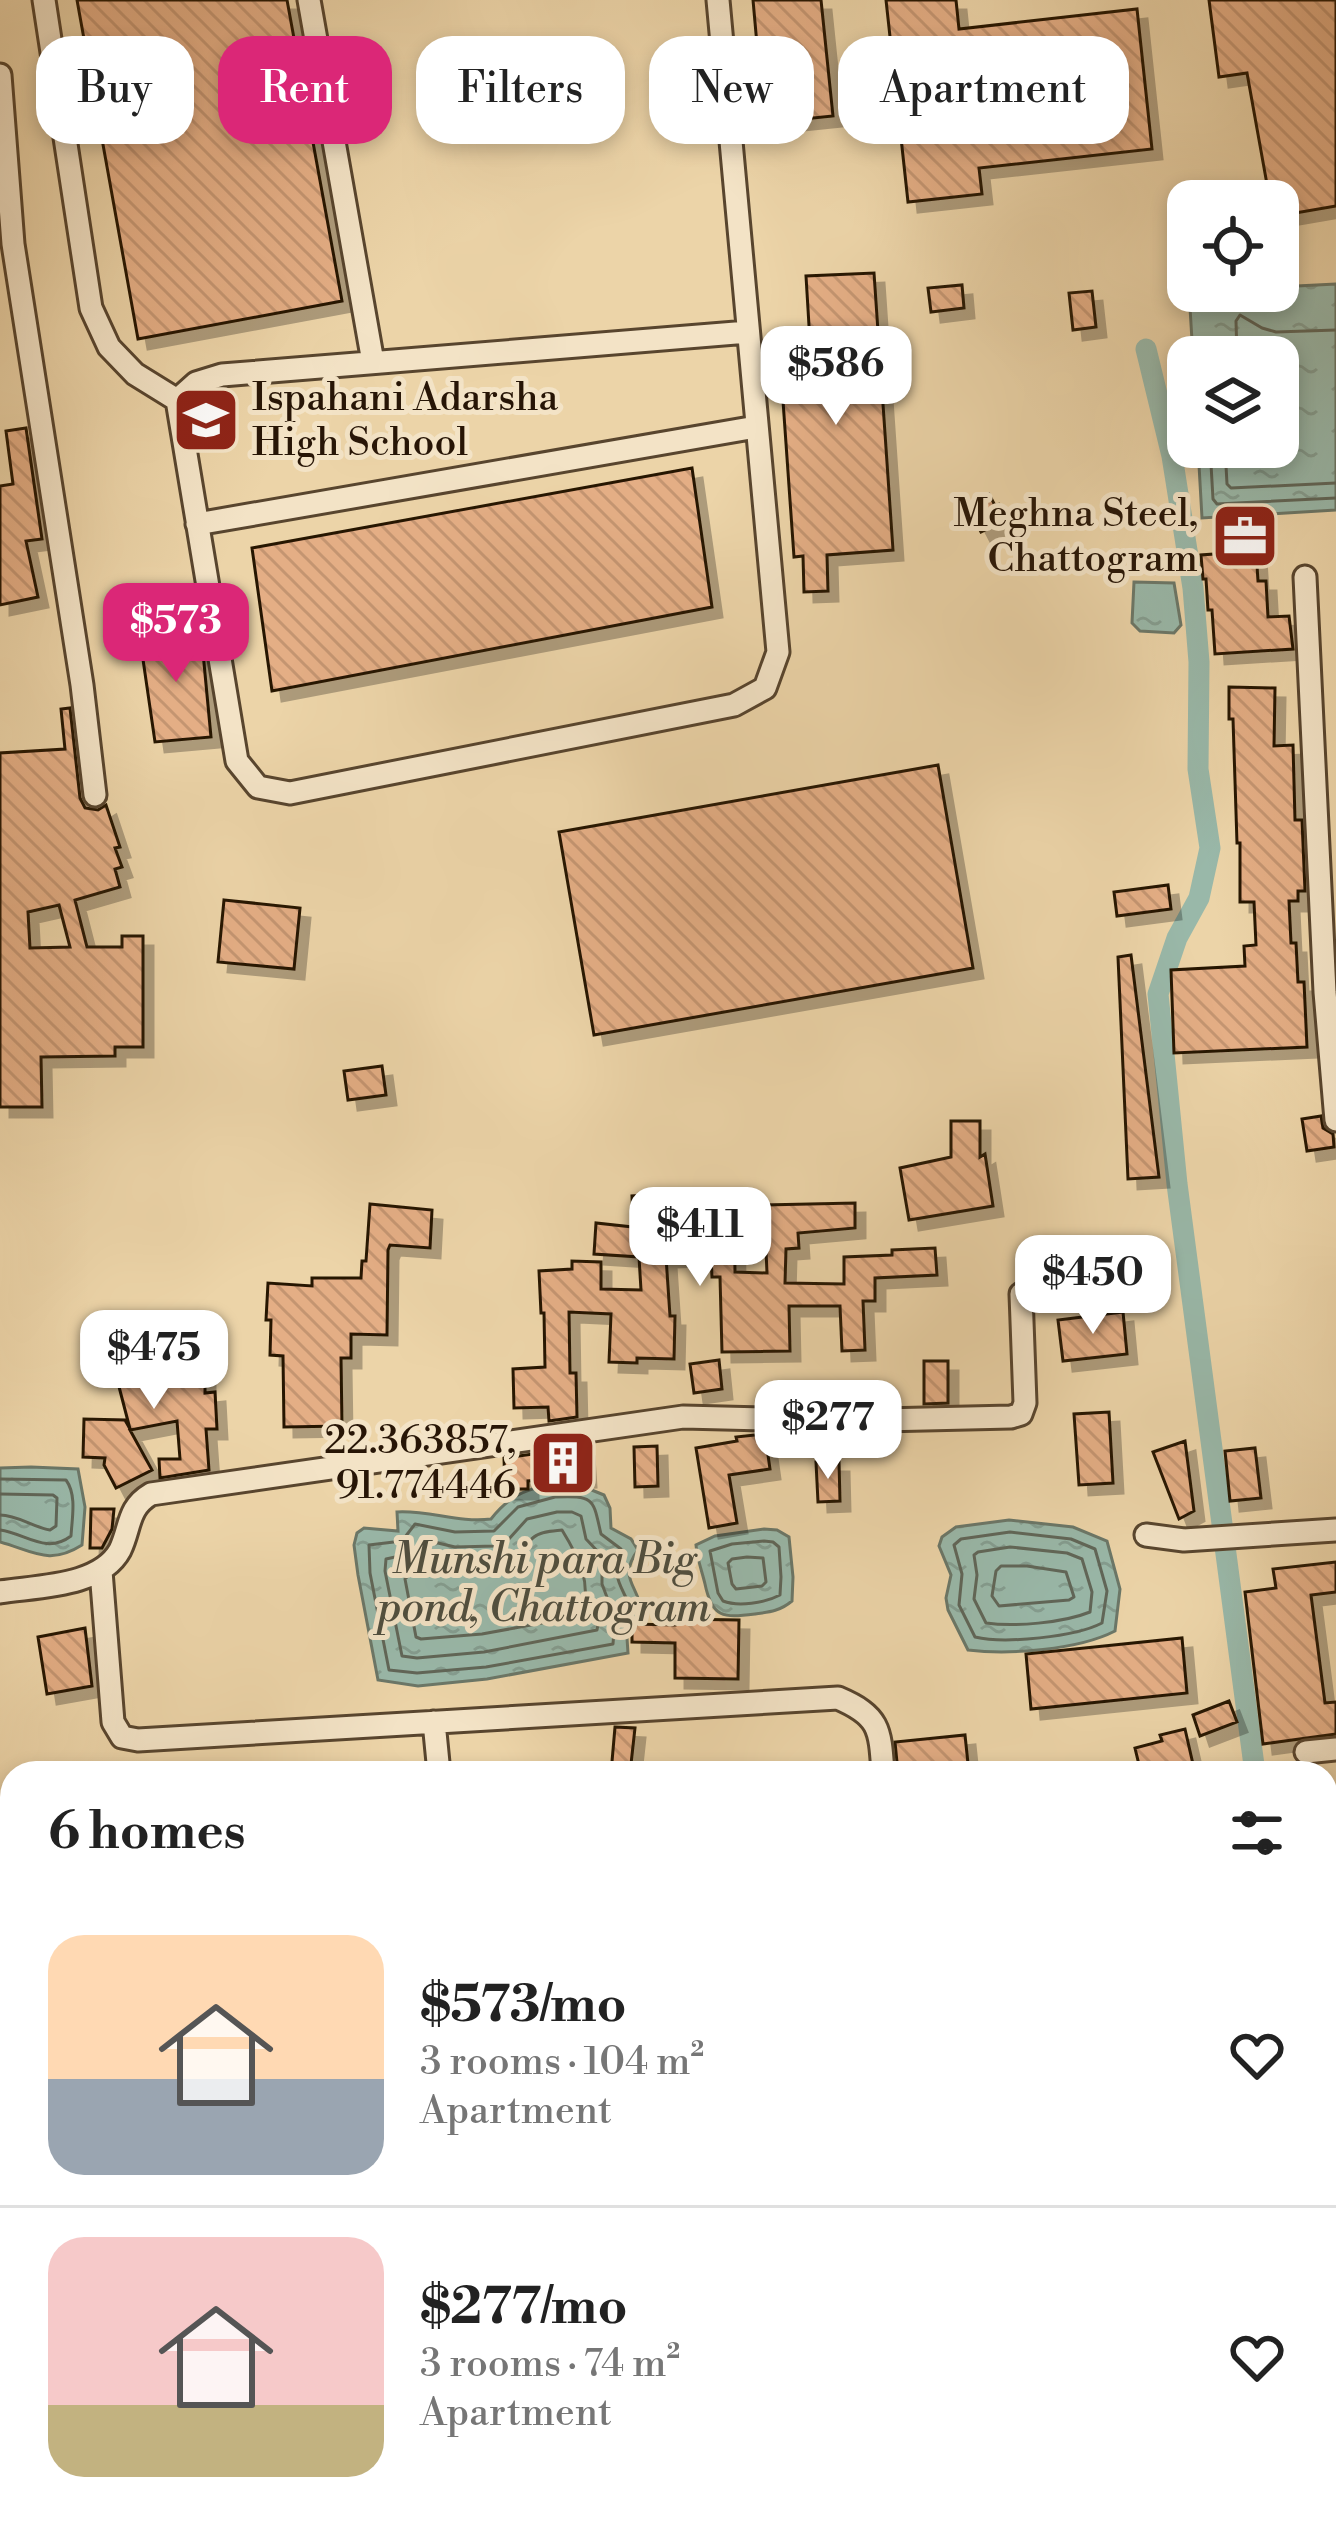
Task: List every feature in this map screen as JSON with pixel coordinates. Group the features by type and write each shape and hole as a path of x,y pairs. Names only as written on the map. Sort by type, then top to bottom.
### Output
{"street":[{"path":"44,0 91,308 109,347 135,374 177,400 238,760 258,787 290,793 734,705 765,688 778,652 718,0"},
{"path":"308,0 373,362"},
{"path":"0,75 7,244 82,685 95,795"},
{"path":"177,400 196,382 222,375 748,332"},
{"path":"197,524 756,427"},
{"path":"1305,577 1324,992 1336,1120"},
{"path":"0,1592 101,1571 118,1553 136,1504 151,1494 682,1417 838,1421 1011,1417 1021,1414 1025,1403 1021,1294"},
{"path":"1146,1535 1184,1540 1336,1530"},
{"path":"101,1571 112,1722 122,1737 137,1740 838,1698 865,1710 880,1736 883,1761"},
{"path":"434,1722 438,1761"},
{"path":"1306,1752 1336,1749"}],"water":[{"path":"1336,284 1336,510 1202,518 1199,468 1299,468 1299,336 1192,336 1190,312 1299,312 1299,286"},
{"path":"1134,582 1174,583 1181,625 1174,633 1140,631 1132,623"},
{"path":"0,1468 78,1469 85,1507 82,1545 50,1556 0,1542"},
{"name":"Munshi para Big pond, Chattogram","path":"577,1484 604,1495 611,1528 631,1539 638,1550 629,1576 642,1616 626,1623 628,1653 487,1679 418,1686 378,1680 358,1575 357,1533 364,1528 398,1531 397,1512 491,1519 529,1490"},
{"path":"1009,1520 1073,1527 1107,1541 1120,1589 1115,1631 1082,1643 1043,1649 968,1650 948,1610 951,1575 939,1546 942,1537 956,1527"},
{"path":"764,1529 789,1537 792,1601 765,1613 721,1613 711,1604 696,1545 715,1536"}],"building":[{"path":"77,0 287,0 294,36 218,36 218,144 313,144 342,301 138,339 103,144 194,144 194,36 83,36"},
{"path":"753,0 821,0 833,116 814,118 814,36 756,36"},
{"path":"886,0 956,0 959,29 1137,9 1152,149 979,168 982,194 908,202 902,144 1129,144 1129,36 890,36"},
{"path":"1209,0 1336,0 1336,206 1299,212 1299,180 1266,180 1247,73 1219,77"},
{"path":"874,273 893,550 827,555 828,591 804,592 803,556 794,557 779,344 810,342 806,276"},
{"path":"962,285 964,308 931,312 928,288"},
{"path":"1092,291 1096,327 1073,330 1069,293"},
{"path":"26,428 42,539 26,541 38,597 0,605 0,486 13,484 6,431"},
{"path":"692,468 712,607 272,691 252,548"},
{"path":"989,494 1003,521 981,532 967,505"},
{"path":"1256,551 1258,581 1266,581 1268,617 1289,616 1293,649 1215,654 1201,555"},
{"path":"181,631 202,642 211,737 155,742 139,632"},
{"path":"1229,687 1275,688 1274,746 1293,745 1295,820 1302,820 1305,891 1298,891 1298,901 1289,901 1298,982 1304,982 1307,1047 1174,1053 1171,970 1245,966 1244,946 1256,945 1254,902 1240,902"},
{"path":"70,708 80,798 85,808 98,810 106,805 122,867 115,869 120,887 75,900 87,947 122,947 122,936 143,936 143,1047 115,1047 115,1056 41,1057 42,1107 0,1107 0,753 65,749 61,709","holes":["59,905 70,947 30,948 28,912"]},
{"path":"938,765 973,968 594,1035 559,832"},
{"path":"1168,885 1171,909 1117,916 1114,892"},
{"path":"224,900 300,908 294,969 218,962"},
{"path":"1131,955 1159,1177 1128,1179 1118,957"},
{"path":"382,1066 386,1095 348,1100 344,1071"},
{"path":"1321,1116 1323,1128 1333,1134 1334,1147 1307,1151 1302,1119"},
{"path":"951,1121 980,1121 980,1157 985,1154 993,1206 909,1220 900,1168 951,1157"},
{"path":"665,1194 666,1206 710,1204 710,1197 734,1197 735,1272 767,1273 764,1205 855,1203 855,1228 798,1233 799,1248 786,1249 785,1283 844,1284 844,1257 892,1255 892,1250 935,1248 937,1275 875,1278 875,1301 863,1301 865,1350 842,1351 840,1306 789,1306 790,1351 722,1352 720,1277 712,1277 711,1255 666,1257 670,1316 675,1316 674,1359 609,1362 611,1314 569,1312 570,1373 576,1373 577,1417 549,1421 548,1407 514,1408 513,1369 545,1367 539,1271 572,1269 572,1261 601,1262 601,1289 641,1290 639,1257 594,1254 596,1223 633,1227 632,1196"},
{"path":"370,1204 432,1210 430,1248 390,1245 387,1335 351,1334 351,1358 341,1358 342,1426 284,1427 283,1356 270,1355 268,1283 312,1286 312,1278 361,1278"},
{"path":"1123,1312 1127,1354 1063,1361 1058,1320"},
{"path":"160,1331 167,1362 205,1361 205,1393 215,1392 217,1429 206,1429 209,1470 160,1478 159,1459 180,1459 177,1421 130,1430 152,1470 116,1488 105,1458 83,1457 84,1419 125,1420 130,1429 113,1342"},
{"path":"719,1360 722,1389 694,1393 690,1364"},
{"path":"924,1361 948,1361 948,1403 924,1404"},
{"path":"1109,1412 1113,1483 1079,1485 1074,1414"},
{"path":"765,1434 770,1469 729,1475 737,1523 709,1528 696,1448"},
{"path":"1185,1441 1194,1511 1179,1519 1153,1452"},
{"path":"657,1446 658,1486 635,1487 634,1447"},
{"path":"584,1447 586,1477 528,1481 528,1489 505,1489 504,1458"},
{"path":"1255,1448 1261,1498 1230,1501 1225,1451"},
{"path":"816,1462 839,1462 840,1501 818,1502"},
{"path":"91,1509 114,1509 112,1529 102,1548 90,1548"},
{"path":"1336,1562 1336,1592 1311,1595 1325,1703 1336,1702 1336,1734 1263,1744 1245,1592 1276,1588 1273,1569"},
{"path":"675,1619 739,1620 738,1679 675,1678 675,1643 632,1642 632,1624 675,1625"},
{"path":"85,1628 92,1686 47,1694 38,1637"},
{"path":"1182,1638 1187,1693 1031,1709 1026,1654"},
{"path":"1229,1701 1237,1722 1200,1736 1193,1715"},
{"path":"615,1727 635,1728 631,1761 612,1761"},
{"path":"1185,1729 1192,1761 1138,1761 1135,1748 1162,1741 1160,1735"},
{"path":"965,1735 968,1761 897,1761 895,1742"}],"waterway":[{"path":"1146,349 1172,456 1193,588 1199,662 1198,769 1210,848 1199,898 1177,938 1158,994 1177,1184 1253,1761"}],"place":[{"name":"Ispahani Adarsha High School","path":"206,420"},
{"name":"Meghna Steel, Chattogram","path":"1245,536"},
{"name":"22.363857, 91.774446","path":"563,1463"}]}
